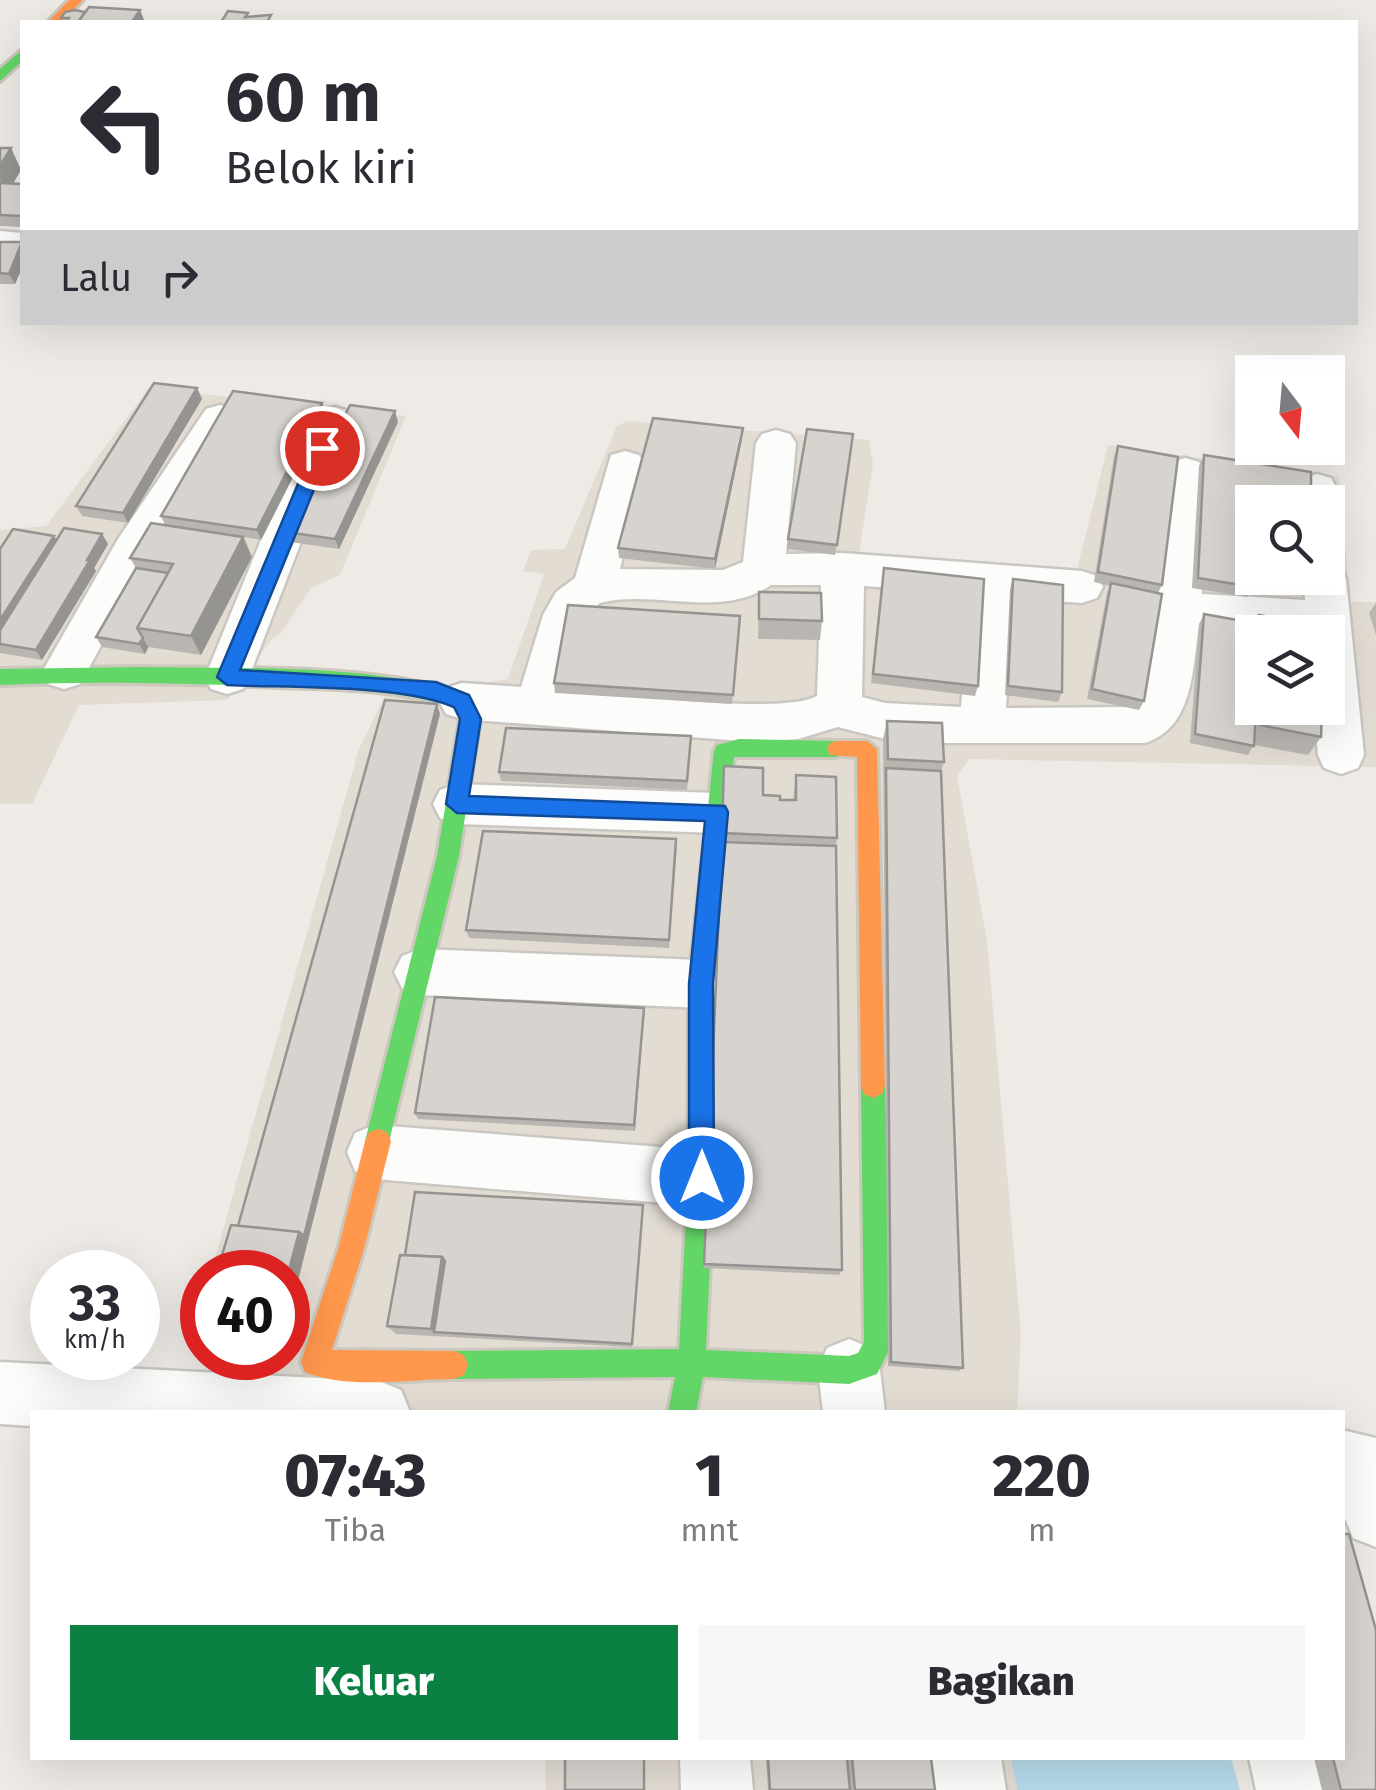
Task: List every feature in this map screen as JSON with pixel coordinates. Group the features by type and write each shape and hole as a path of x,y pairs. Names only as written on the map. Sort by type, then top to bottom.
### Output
{"street":[{"path":"56,20 76,0"},
{"path":"0,77 20,56"},
{"path":"64,672 133,550 220,418"},
{"path":"227,677 296,503 335,420"},
{"path":"539,706 552,649 572,600 594,586 718,585 756,578 763,570 776,443"},
{"path":"594,586 625,465"},
{"path":"0,677 64,672 390,685 436,690 462,701 724,719 754,725 822,716 860,724 1144,726 1163,706 1180,609 1185,472"},
{"path":"763,570 843,569 1082,587"},
{"path":"0,1393 299,1385 400,1366 692,1363 852,1391 878,1344 880,1312 860,724 843,569"},
{"path":"982,726 993,582"},
{"path":"1180,609 1327,598 1355,682 1341,755"},
{"path":"299,1385 351,1249 420,972 457,804 470,719 462,701"},
{"path":"682,1410 692,1363 702,1178 701,984 724,751 860,724"},
{"path":"457,804 717,812"},
{"path":"420,972 701,984"},
{"path":"375,1152 702,1178"},
{"path":"299,1385 373,1410"},
{"path":"1345,1462 1362,1463 1376,1515"},
{"path":"715,1760 716,1790"},
{"path":"966,1760 970,1790"},
{"path":"1284,1760 1292,1790"}],"shaded area":[{"path":"149,388 406,416 340,575 311,588 227,700 79,705 32,804 0,804 0,530 46,526"},
{"path":"627,421 869,440 873,464 858,559 1076,574 1108,445 1339,477 1340,485 1235,485 1235,595 1345,595 1345,545 1350,602 1376,602 1376,767 969,759 957,776 987,940 1021,1334 1017,1410 263,1410 271,1380 310,1380 310,1250 217,1250 359,749 390,685 464,686 508,679 544,574 523,571 531,550 565,549 617,426"},
{"path":"545,1760 1011,1760 1017,1790 546,1790"}],"water":[{"path":"1011,1760 1232,1760 1240,1790 1017,1790"}],"building":[{"path":"89,7 140,10 133,20 79,20"},
{"path":"228,11 248,13 245,17 271,15 268,20 222,20"},
{"path":"65,12 85,12 79,20 68,20 61,18"},
{"path":"0,148 11,148 0,166"},
{"path":"0,183 20,184 20,216 0,215"},
{"path":"0,242 20,242 9,274 0,273"},
{"path":"154,383 197,388 123,513 76,506"},
{"path":"233,391 322,403 257,530 161,516"},
{"path":"350,405 395,411 335,539 286,532"},
{"path":"653,418 743,428 715,559 618,548"},
{"path":"807,429 853,434 837,545 788,539"},
{"path":"1118,446 1178,457 1162,585 1098,572"},
{"path":"1204,455 1235,460 1235,465 1311,472 1311,485 1235,485 1235,584 1198,578"},
{"path":"151,523 243,537 191,636 137,628 173,564 130,558"},
{"path":"64,528 102,534 36,650 0,644 0,630"},
{"path":"13,529 54,536 0,620 0,549"},
{"path":"136,568 168,573 137,628 143,638 139,644 96,637"},
{"path":"884,568 984,579 978,686 873,674"},
{"path":"1013,579 1063,585 1062,692 1008,686"},
{"path":"1111,583 1162,594 1144,701 1092,689"},
{"path":"759,592 821,593 822,621 759,619"},
{"path":"568,605 740,616 733,695 554,683"},
{"path":"1204,614 1235,620 1235,725 1255,725 1254,746 1195,734"},
{"path":"385,700 437,704 304,1236 299,1232 238,1226"},
{"path":"887,721 942,723 944,762 888,759"},
{"path":"1260,725 1321,725 1321,737"},
{"path":"506,728 691,736 687,781 499,772"},
{"path":"724,766 763,768 763,795 780,796 780,800 796,800 796,775 836,777 837,838 722,833"},
{"path":"886,768 941,771 963,1368 891,1362"},
{"path":"483,831 676,839 669,940 466,930"},
{"path":"722,842 836,846 842,1270 704,1264"},
{"path":"435,997 644,1008 634,1125 415,1113"},
{"path":"415,1192 643,1205 632,1344 434,1332 445,1261 442,1257 405,1255"},
{"path":"231,1225 299,1232 294,1250 224,1250"},
{"path":"400,1255 442,1257 431,1329 387,1326"},
{"path":"1345,1534 1349,1534 1376,1630 1376,1790 1341,1790 1334,1760 1345,1760"},
{"path":"565,1760 644,1760 644,1790 565,1790"},
{"path":"768,1760 847,1760 850,1790 770,1790"},
{"path":"852,1760 931,1760 935,1790 855,1790"}],"traffic: fast":[{"path":"0,77 20,56"},
{"path":"0,677 140,675 349,682 417,689 462,701 470,719 448,856 378,1141"},
{"path":"454,1365 692,1363 701,1178 701,984 724,751 739,747 837,749"},
{"path":"682,1410 692,1363 849,1370 867,1364 878,1344 873,1086"}],"traffic: slow":[{"path":"56,20 76,0"},
{"path":"837,749 867,749 873,1086"},
{"path":"378,1141 351,1249 315,1362 349,1366 454,1365"}],"route":[{"path":"322,448 227,677 390,685 436,690 462,701 470,719 457,804 717,812 701,984 702,1178"}]}
